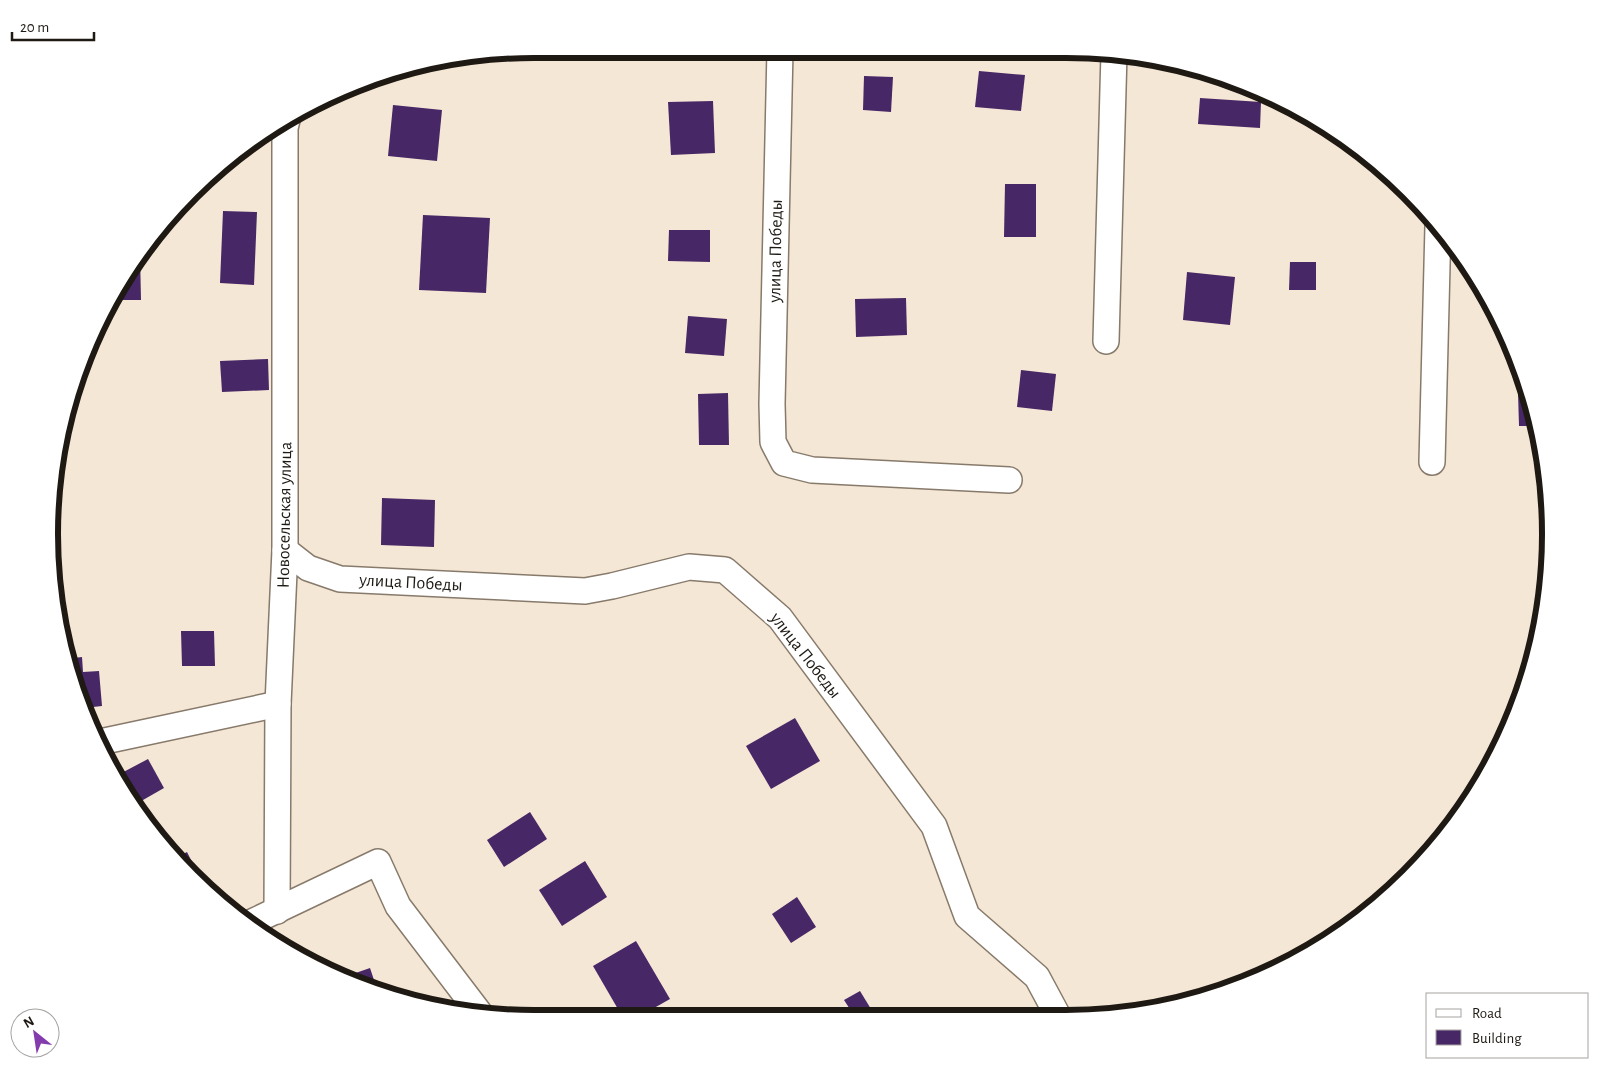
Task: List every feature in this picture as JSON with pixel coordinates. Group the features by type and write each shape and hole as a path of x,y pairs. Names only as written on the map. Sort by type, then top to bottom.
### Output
{"street":[{"name":"улица Победы","path":"780,58 772,404 773,442 784,463 812,470 1009,480"},
{"path":"1106,341 1114,61"},
{"name":"Новосельская улица","path":"277,911 278,704 285,550 281,130"},
{"path":"1432,462 1438,238"},
{"name":"улица Победы","path":"285,550 308,568 340,579 585,591 689,567 725,570 780,618 934,826 967,916 1037,977 1055,1010"},
{"path":"105,741 278,704"},
{"path":"256,920 378,862 398,906 474,1006"}],"building":[{"path":"979,71 1025,75 1021,111 975,107"},
{"path":"864,76 893,77 891,112 863,110"},
{"path":"1200,98 1261,102 1260,128 1198,124"},
{"path":"713,101 715,153 671,155 668,102"},
{"path":"393,105 442,110 437,161 388,156"},
{"path":"1005,184 1036,184 1036,237 1004,237"},
{"path":"223,211 257,212 254,285 220,283"},
{"path":"423,215 490,218 486,293 419,290"},
{"path":"669,230 710,230 710,262 668,261"},
{"path":"1290,262 1316,262 1316,290 1289,290"},
{"path":"140,266 141,300 119,300"},
{"path":"1187,272 1235,277 1230,325 1183,320"},
{"path":"906,298 907,335 856,337 855,299"},
{"path":"688,316 727,319 724,356 685,353"},
{"path":"268,359 269,390 222,392 220,361"},
{"path":"1021,370 1056,374 1052,411 1017,407"},
{"path":"1518,392 1528,426 1519,426"},
{"path":"728,393 729,445 699,445 698,394"},
{"path":"382,498 435,500 434,547 381,545"},
{"path":"181,631 214,631 215,666 182,666"},
{"path":"82,657 83,672 99,671 102,706 93,707 94,716 83,687 74,658"},
{"path":"795,718 820,761 771,789 746,746"},
{"path":"148,759 164,788 140,802 122,773"},
{"path":"530,812 547,839 504,867 487,840"},
{"path":"187,852 196,870 182,855"},
{"path":"585,861 607,897 562,926 539,890"},
{"path":"797,897 816,927 791,943 772,914"},
{"path":"636,941 670,999 651,1010 619,1010 593,966"},
{"path":"370,968 375,983 352,974"},
{"path":"860,991 871,1009 850,1010 844,1000"}]}
